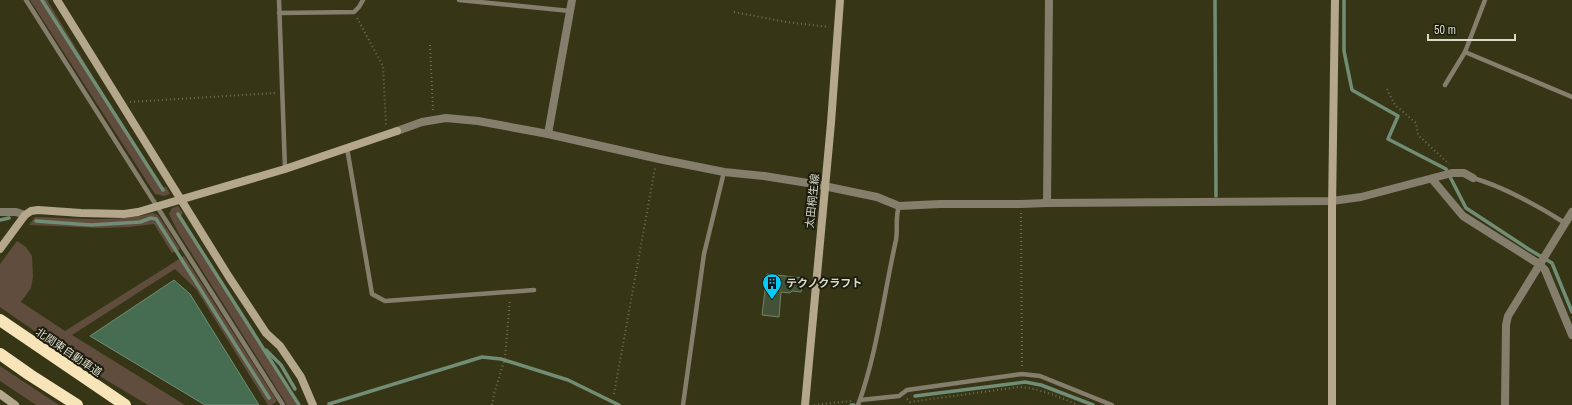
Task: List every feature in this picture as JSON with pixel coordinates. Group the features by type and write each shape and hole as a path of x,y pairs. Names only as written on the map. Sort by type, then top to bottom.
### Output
{"highway":[{"name":"北関東自動車道","path":"0,320 125,405"},
{"path":"0,354 77,405"}],"street":[{"path":"57,0 229,277 266,332 280,346 301,377 313,405"},
{"path":"548,134 572,0"},
{"name":"太田桐生線","path":"805,405 840,0"},
{"path":"1047,203 1049,0"},
{"path":"1332,405 1332,201 1335,0"},
{"path":"0,249 25,216 31,211 38,210 81,214 124,214 138,212 285,169 422,122 446,118 478,121 548,134 724,172 764,176 825,186 877,197 899,206 940,204 1332,201 1361,197 1432,179 1440,175 1464,173 1473,178"},
{"path":"1432,179 1463,216 1542,259 1545,270 1572,335"},
{"path":"0,212 16,212 25,216"},
{"path":"1505,405 1506,325 1508,316 1572,212"},
{"path":"1565,223 1572,229"},
{"path":"0,394 15,405"}],"lane":[{"path":"26,0 283,405"},
{"path":"279,0 285,169"},
{"path":"279,13 354,12 360,7 364,0"},
{"path":"459,0 570,11"},
{"path":"1445,85 1465,52 1485,0"},
{"path":"1465,52 1572,97"},
{"path":"347,148 372,294 385,301 534,290"},
{"path":"683,405 704,254 724,172"},
{"path":"1473,178 1488,182 1565,223"},
{"path":"0,206 0,212"},
{"path":"899,206 897,212 897,236 875,339 859,403 899,396 907,390 1022,374 1046,378 1112,405"}],"path":[{"path":"354,12 382,66 387,134"},
{"path":"734,12 786,22 838,28"},
{"path":"430,46 434,120"},
{"path":"1387,89 1395,105 1416,123 1418,135 1441,155 1453,168 1454,173"},
{"path":"121,103 282,92"},
{"path":"614,394 654,172 659,159"},
{"path":"1021,204 1022,374"},
{"path":"492,405 505,358 510,292"},
{"path":"903,393 910,402 1019,387 1029,387 1078,405"},
{"path":"814,405 859,403"}],"shaded area":[{"path":"30,0 47,0 160,188 166,187 170,194 164,196 155,194"},
{"path":"178,206 183,213 179,218 297,405 287,405 178,232 169,214 172,208"},
{"path":"153,213 158,215 180,249 172,253 154,224 101,228 29,225 35,217 109,219"},
{"path":"17,241 26,247 32,256 33,277 31,288 21,302 65,331 184,256 277,401 272,405 268,405 196,289 175,269 72,335 185,405 148,405 98,375 0,307 0,264"},
{"path":"174,280 190,294 259,405 205,405 90,336"},
{"path":"0,366 59,405 36,405 0,381"}],"building":[{"name":"テクノクラフト","path":"767,274 803,278 801,292 781,292 779,317 762,315"}],"waterway":[{"path":"42,0 163,190"},
{"path":"1215,0 1216,196"},
{"path":"1344,0 1344,51 1352,90 1398,116 1388,139 1446,169 1466,208 1552,263 1572,312"},
{"path":"178,214 299,405"},
{"path":"0,220 9,218"},
{"path":"36,221 91,225 140,222 151,218 156,219 269,398"},
{"path":"266,350 281,365 295,389"},
{"path":"329,404 482,357 501,359 568,380 619,405"},
{"path":"915,396 1025,382 1041,385 1093,405"}],"place":[{"name":"テクノクラフト","path":"772,300"}]}
